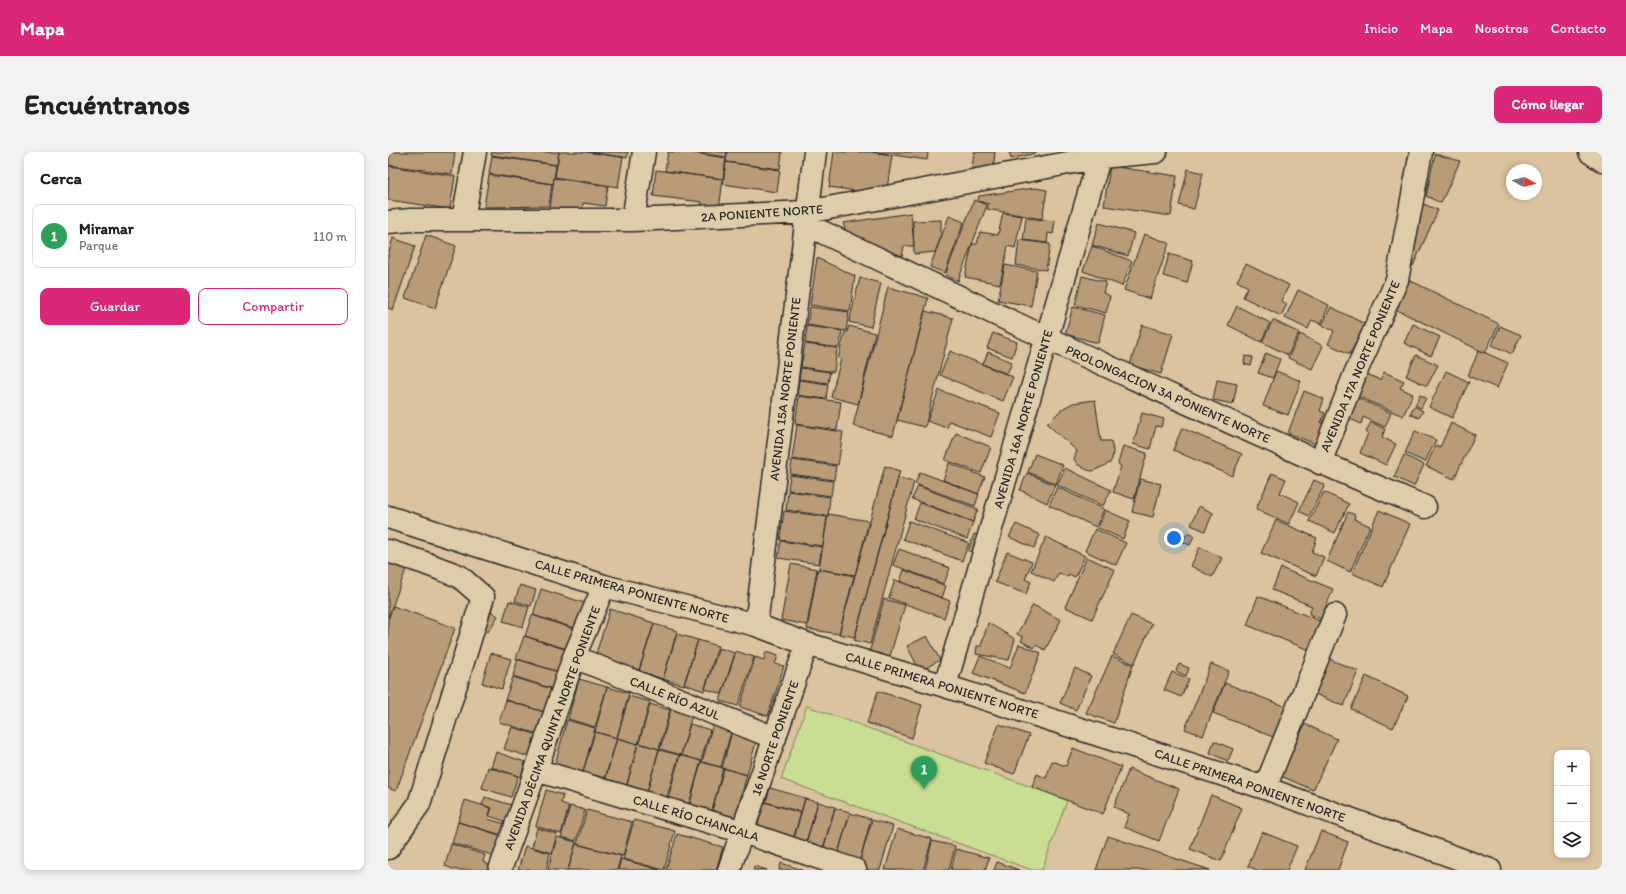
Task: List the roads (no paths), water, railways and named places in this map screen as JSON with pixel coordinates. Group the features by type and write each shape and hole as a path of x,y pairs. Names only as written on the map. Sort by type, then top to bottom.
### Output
{"street":[{"path":"463,220 475,152"},
{"path":"633,220 644,152"},
{"name":"AVENIDA 15A NORTE PONIENTE","path":"756,625 815,152"},
{"name":"2A PONIENTE NORTE","path":"388,222 411,220 806,218 1101,155 1156,152"},
{"name":"AVENIDA 17A NORTE PONIENTE","path":"1320,463 1355,374 1397,280 1421,152"},
{"path":"1590,152 1602,160"},
{"name":"AVENIDA 16A NORTE PONIENTE","path":"945,686 1101,155"},
{"name":"PROLONGACION 3A PONIENTE NORTE","path":"806,218 1046,338 1320,463 1425,506"},
{"name":"CALLE PRIMERA PONIENTE NORTE","path":"388,517 604,586 756,625 807,644 945,686 1265,788 1490,870"},
{"path":"388,550 459,576 483,597 419,804 388,848"},
{"name":"AVENIDA DÉCIMA QUINTA NORTE PONIENTE","path":"500,870 574,657 604,586"},
{"path":"1265,788 1335,616"},
{"name":"16 NORTE PONIENTE","path":"729,870 807,644"},
{"name":"CALLE RÍO AZUL","path":"574,657 775,738"},
{"name":"CALLE RÍO CHANCALA","path":"536,770 743,832 856,870"}],"place":[{"name":"Miramar","path":"924,789"}]}
